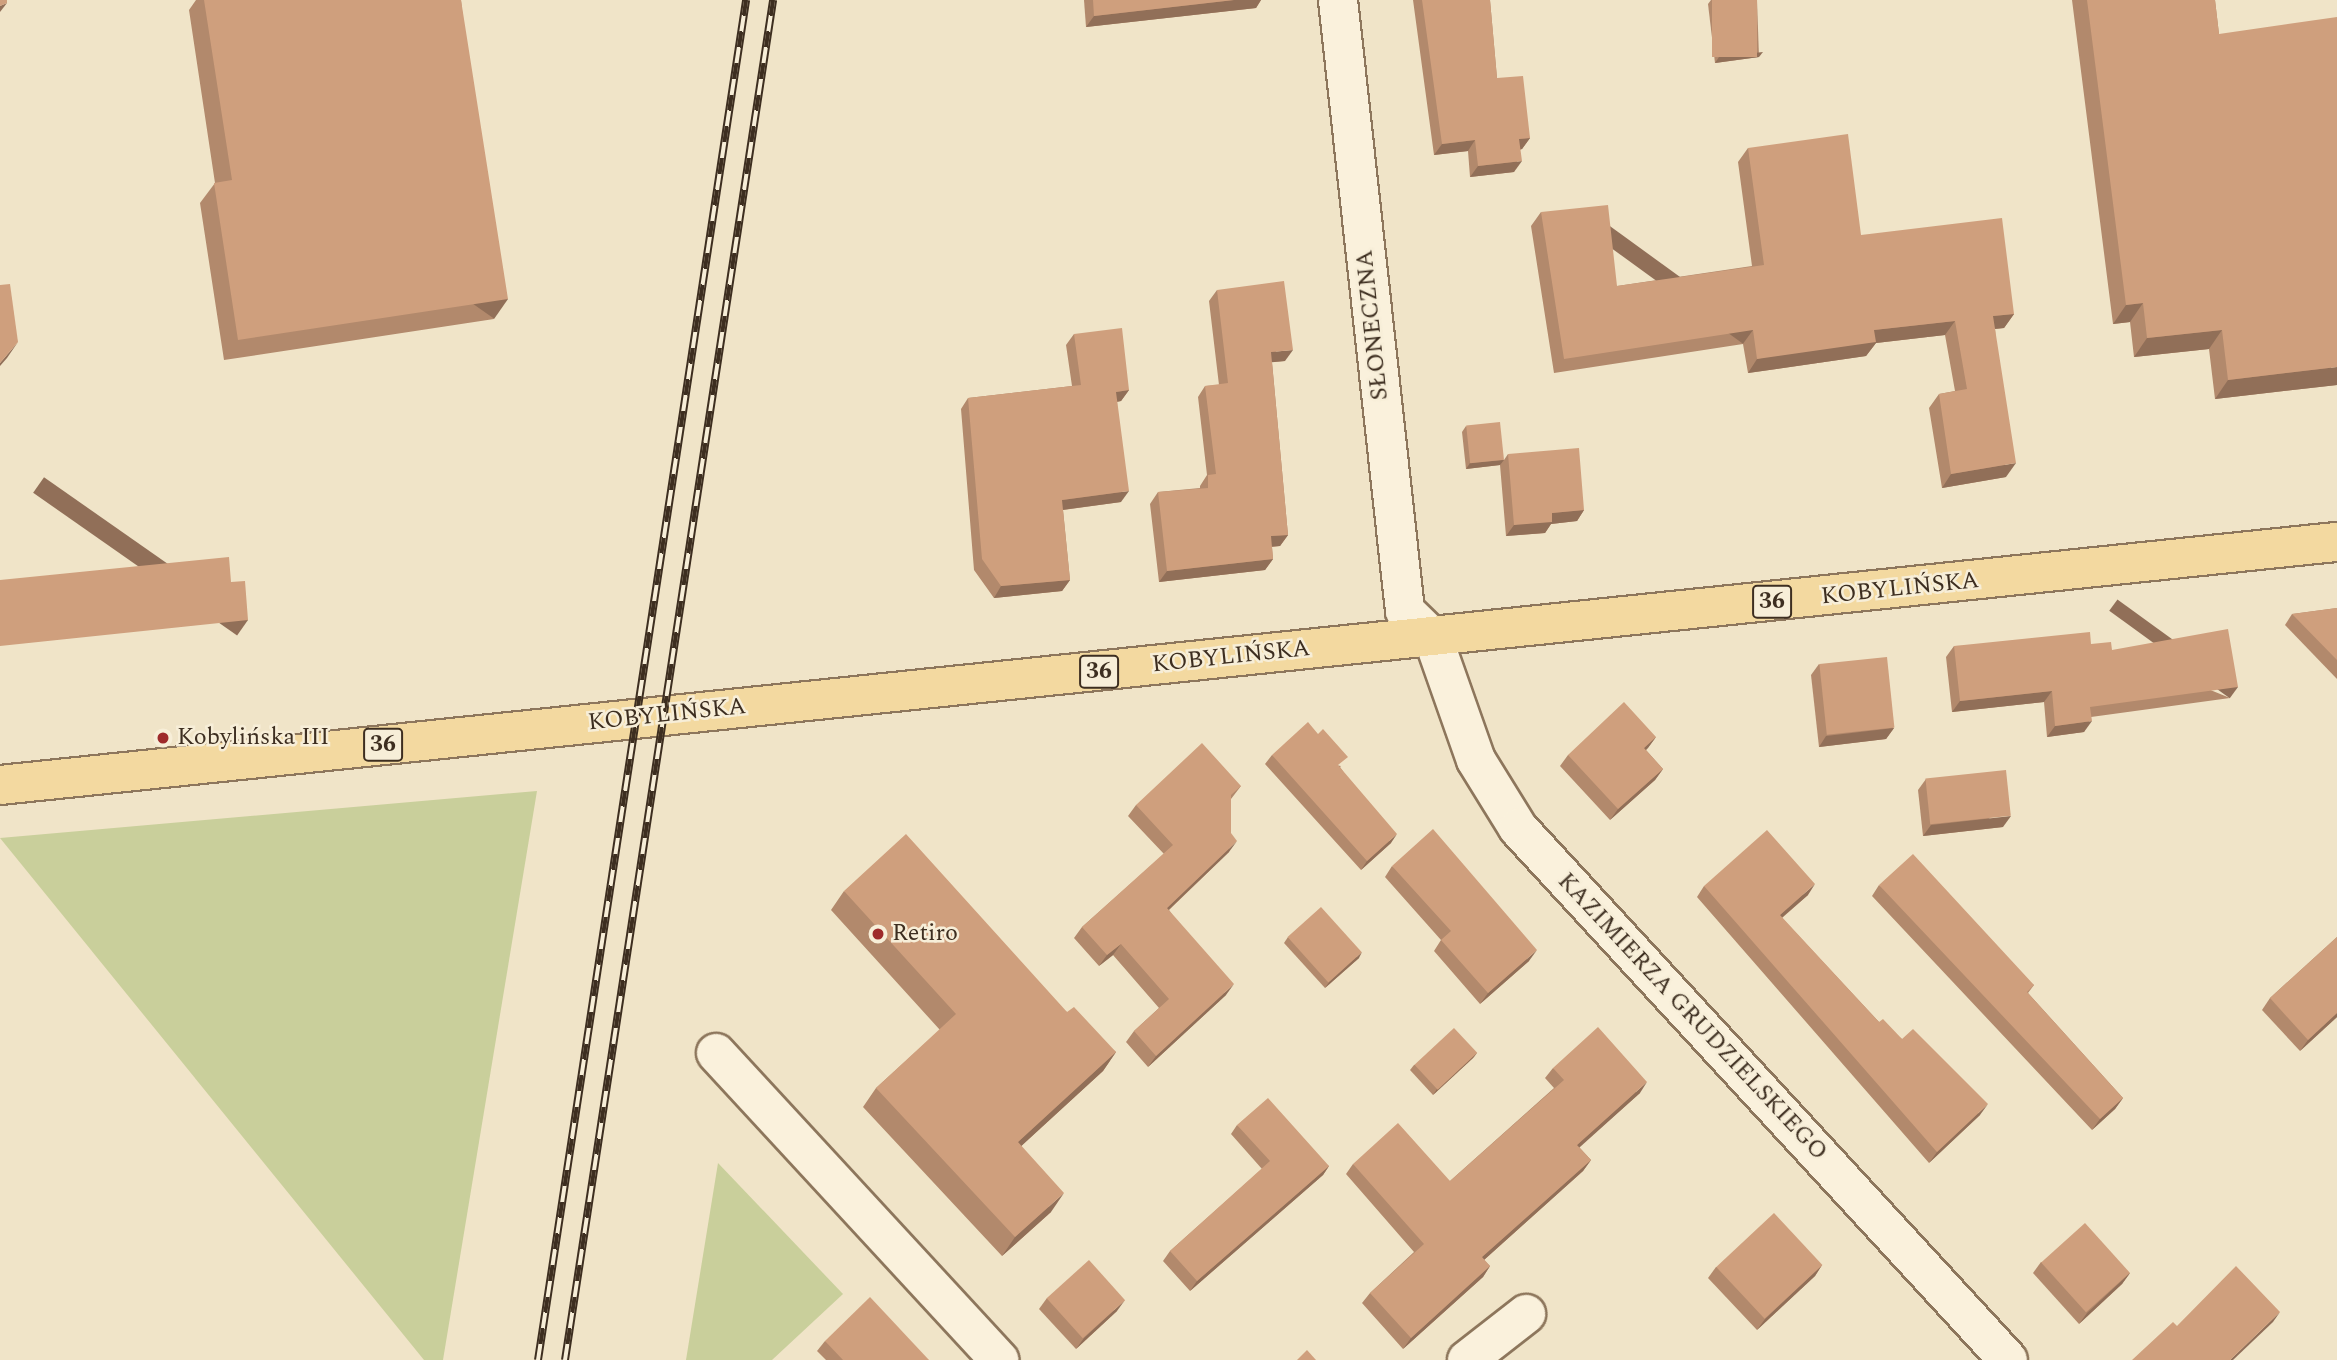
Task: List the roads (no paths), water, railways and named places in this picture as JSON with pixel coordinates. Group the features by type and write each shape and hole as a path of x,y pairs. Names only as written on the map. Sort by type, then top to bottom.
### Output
{"main road":[{"name":"KOBYLIŃSKA","path":"0,785 2337,542"}],"street":[{"name":"SŁONECZNA","path":"1338,0 1405,611 1433,638"},
{"name":"KAZIMIERZA GRUDZIELSKIEGO","path":"1433,638 1476,761 1518,828 2008,1360"},
{"path":"716,1053 999,1360"},
{"path":"1467,1360 1526,1314"}],"railway":[{"path":"538,1360 746,0"},
{"path":"565,1360 773,0"}],"place":[{"name":"Kobylińska III","path":"163,738"},
{"name":"Retiro","path":"878,934"}]}
